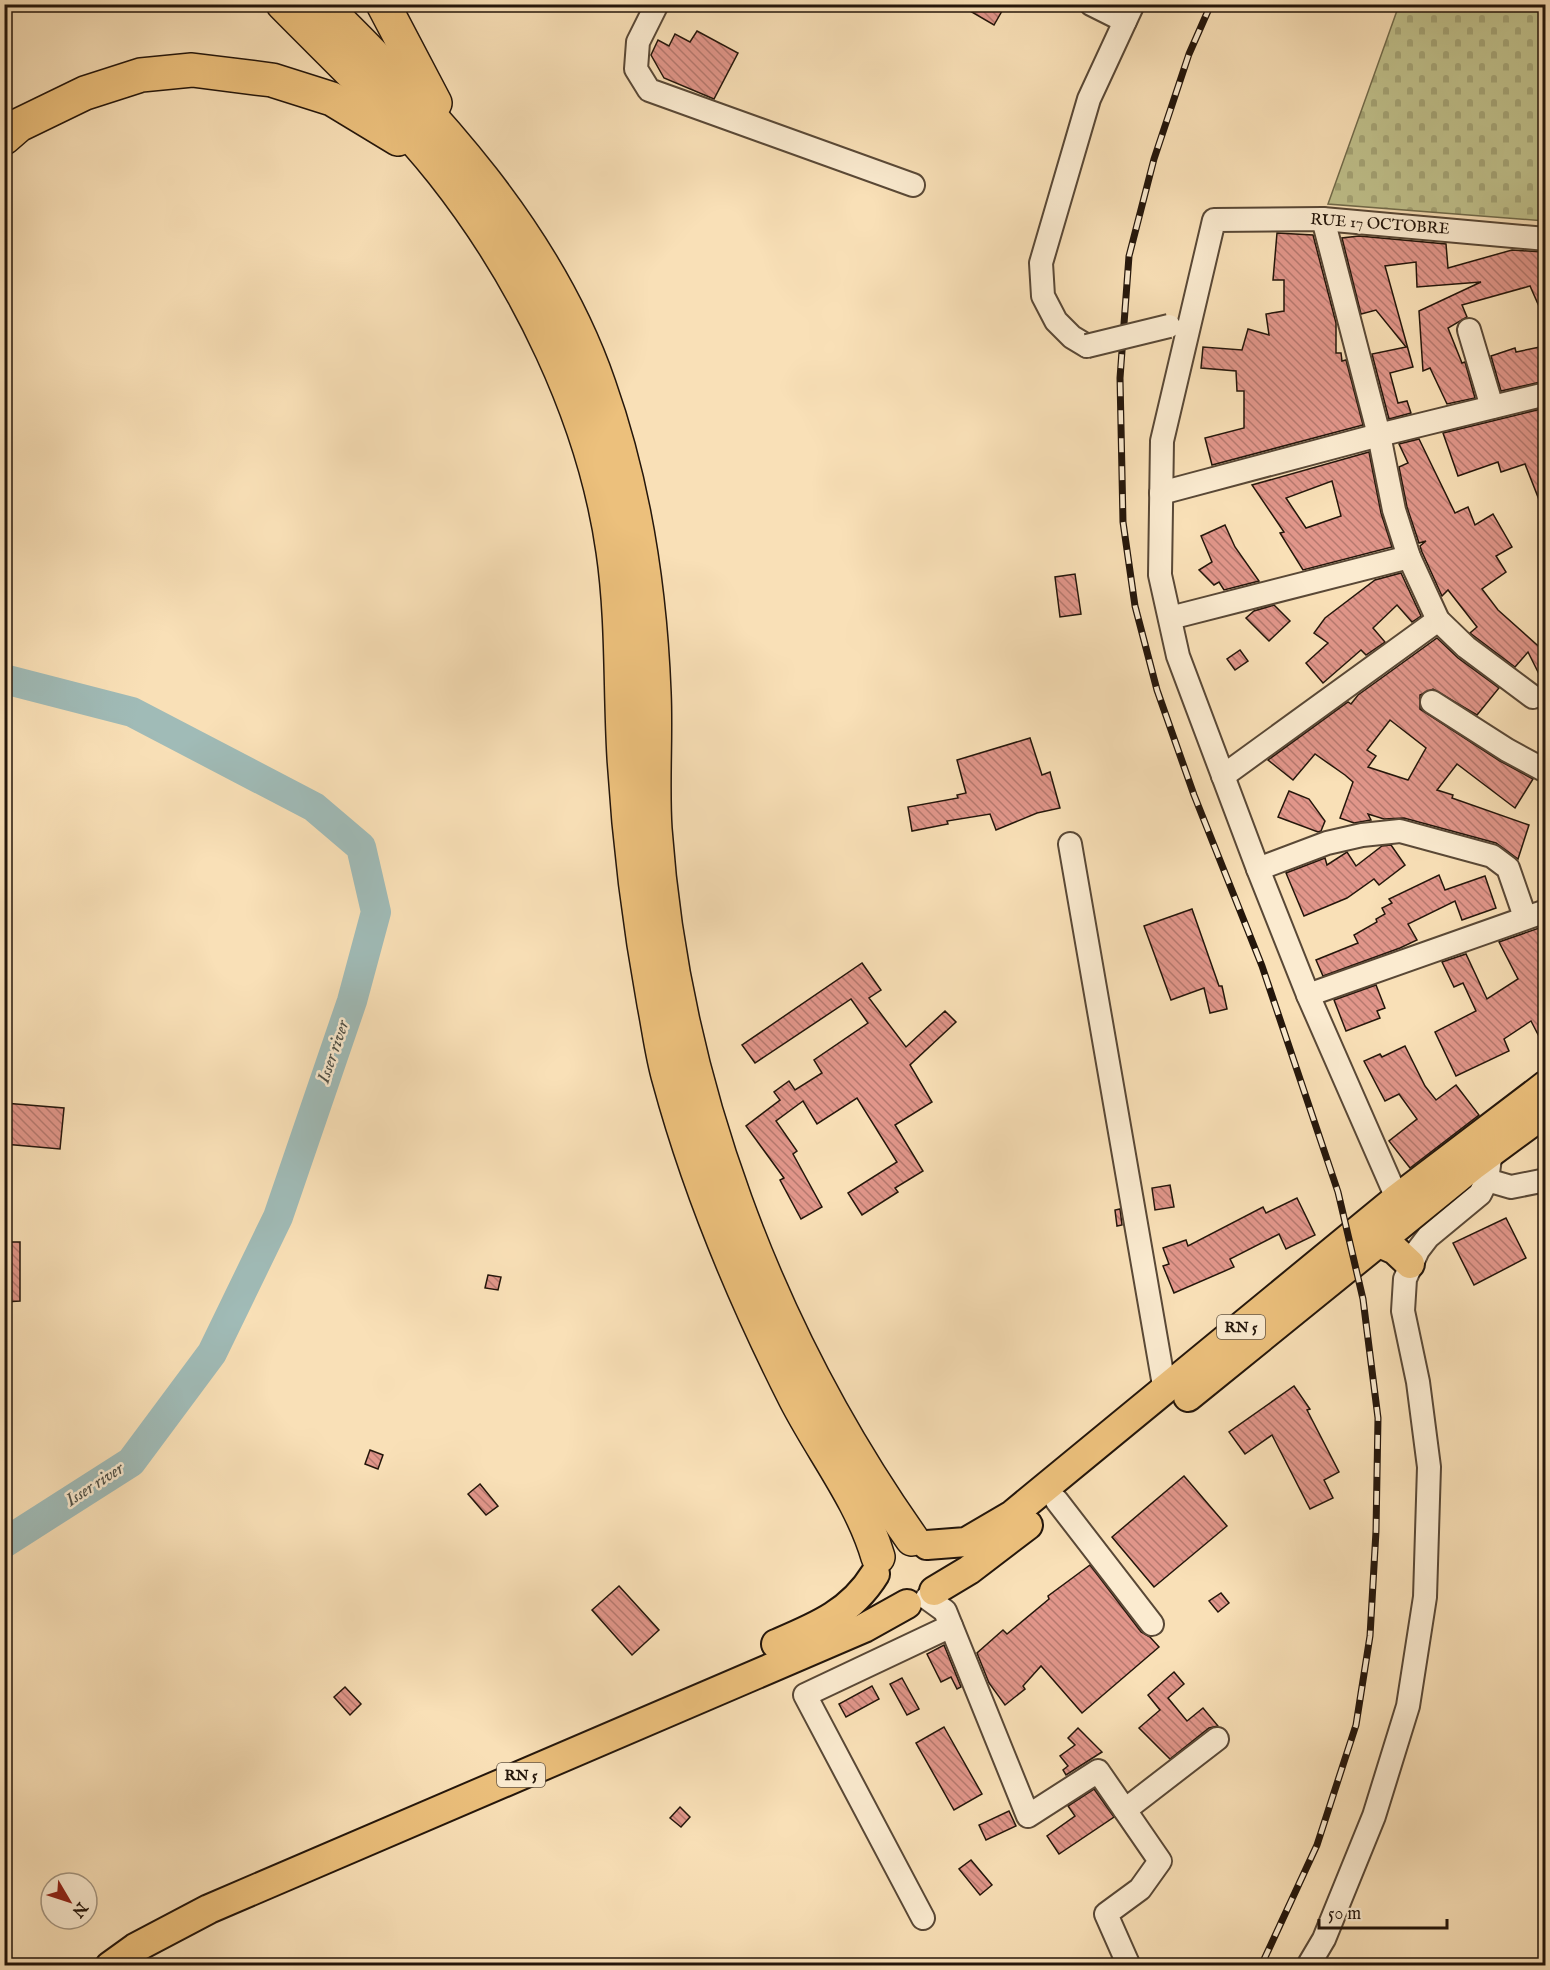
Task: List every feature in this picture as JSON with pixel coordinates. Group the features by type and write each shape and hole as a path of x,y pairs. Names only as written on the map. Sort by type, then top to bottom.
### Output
{"highway":[{"path":"283,4 369,91 451,161"},
{"path":"322,4 451,161"},
{"path":"383,4 411,61 451,161 556,360 592,458 613,551 630,850 644,946 668,1077 709,1207 750,1308 798,1404 872,1504 920,1542"},
{"path":"4,138 19,125 85,93 141,75 192,70 272,80 332,99 381,128 451,161"},
{"path":"872,1504 877,1566"}],"main road":[{"name":"RN 5","path":"920,1542 966,1542 994,1528 1165,1391 1401,1209 1545,1085"},
{"name":"RN 5","path":"110,1965 135,1948 209,1909 864,1628 923,1598 976,1565 1377,1242 1401,1209 1491,1151 1545,1112"},
{"path":"1377,1242 1395,1250 1410,1264"},
{"path":"825,1623 846,1600 857,1580 863,1557 864,1533 872,1504 942,1531 965,1532 994,1528"},
{"path":"920,1542 935,1552 941,1572 923,1598 898,1603 882,1592 877,1566 889,1545 920,1542"},
{"name":"RN 5","path":"135,1948 170,1915 202,1893 825,1623 854,1603 877,1566"}],"street":[{"path":"657,4 638,42 636,69 649,90 913,185"},
{"path":"1091,4 1129,13 1089,99 1041,263 1043,296 1056,321 1072,337 1087,346 1179,325 1161,441 1160,575 1178,656 1257,869 1308,995 1401,1209"},
{"path":"1323,219 1379,435 1394,510 1409,557 1438,620 1466,647 1533,697"},
{"name":"RUE 17 OCTOBRE","path":"1179,325 1214,220 1323,219 1545,239"},
{"path":"1469,330 1492,407"},
{"path":"1161,493 1545,394"},
{"path":"1170,618 1409,557"},
{"path":"1223,776 1438,620"},
{"path":"1432,702 1507,750 1545,771"},
{"path":"1257,869 1327,843 1362,835 1400,831 1492,856 1508,867 1535,914 1308,995"},
{"path":"1070,844 1165,1391"},
{"path":"1308,1965 1324,1939 1374,1816 1408,1706 1425,1597 1428,1467 1418,1382 1403,1311 1405,1279 1410,1264 1428,1237 1474,1199 1487,1180 1491,1151"},
{"path":"1487,1180 1517,1186 1545,1180"},
{"path":"1057,1501 1152,1624"},
{"path":"923,1598 945,1611 1028,1816 1098,1771 1160,1861 1140,1889 1106,1914 1129,1965"},
{"path":"923,1918 805,1695 951,1626"},
{"path":"1125,1810 1217,1739"}],"green space":[{"path":"1399,5 1545,5 1545,221 1328,204"}],"building":[{"path":"958,4 1006,4 994,25"},
{"path":"697,31 738,53 714,99 664,78 651,55 658,40 669,46 675,34 690,42"},
{"path":"1277,233 1313,235 1336,323 1336,353 1341,353 1342,361 1346,360 1363,425 1212,465 1205,438 1244,428 1244,391 1237,391 1236,371 1201,368 1203,347 1242,350 1248,329 1269,335 1266,314 1284,311 1284,280 1273,280"},
{"path":"1359,236 1446,244 1448,268 1512,250 1543,252 1545,320 1530,286 1462,305 1467,317 1448,328 1462,363 1465,362 1475,398 1447,404 1430,368 1423,371 1419,311 1481,282 1417,287 1416,262 1385,266 1413,367 1390,373 1398,403 1407,401 1411,413 1389,419 1372,354 1406,347 1376,310 1361,314 1342,238"},
{"path":"1545,346 1545,381 1501,391 1491,356 1515,348 1516,352"},
{"path":"1545,408 1545,515 1525,464 1501,472 1498,462 1458,476 1443,433"},
{"path":"1419,439 1455,513 1468,507 1475,525 1493,514 1512,547 1496,556 1506,572 1482,589 1498,610 1545,652 1545,686 1528,652 1515,667 1470,633 1477,627 1448,590 1442,596 1420,546 1426,541 1419,543 1407,507 1399,467 1408,463 1399,444"},
{"path":"1369,452 1381,513 1392,547 1303,570 1280,533 1284,532 1252,485","holes":["1332,481 1341,516 1306,528 1286,498"]},
{"path":"1225,525 1235,547 1259,581 1224,590 1219,582 1214,585 1199,570 1212,562 1201,536"},
{"path":"1401,573 1421,616 1412,622 1397,605 1373,628 1385,642 1366,655 1361,650 1323,683 1306,663 1328,643 1314,633 1325,618 1375,580"},
{"path":"1075,574 1081,614 1060,617 1055,577"},
{"path":"1274,605 1290,621 1269,641 1246,618 1254,611"},
{"path":"1437,638 1458,658 1499,688 1477,715 1433,689 1420,695 1420,709 1500,761 1533,779 1515,808 1457,764 1437,790 1453,795 1452,798 1529,825 1518,859 1496,843 1404,818 1384,819 1368,814 1371,820 1354,823 1340,818 1353,782 1345,775 1315,754 1293,780 1268,760 1348,702 1351,704 1358,695","holes":["1390,720 1426,748 1408,780 1368,767 1376,756 1367,750"]},
{"path":"1240,650 1248,661 1235,670 1227,659"},
{"path":"1030,738 1042,775 1050,772 1060,808 1037,813 996,830 990,814 947,821 948,824 912,831 908,807 958,798 957,795 966,793 957,760"},
{"path":"1289,791 1309,799 1325,821 1321,831 1318,832 1278,817"},
{"path":"1391,845 1405,865 1379,885 1374,879 1347,898 1304,916 1286,873 1325,858 1327,865 1347,852 1356,866 1382,846"},
{"path":"1439,875 1445,890 1485,876 1496,908 1462,920 1455,901 1408,924 1417,940 1323,976 1316,960 1358,943 1354,935 1377,922 1376,919 1385,914 1382,908 1392,903 1389,899"},
{"path":"1192,909 1219,986 1222,986 1227,1009 1210,1013 1204,988 1171,1000 1144,926"},
{"path":"1545,926 1545,1048 1531,1021 1504,1039 1509,1051 1456,1076 1435,1032 1476,1011 1463,983 1454,987 1442,962 1466,954 1487,999 1518,979 1499,942"},
{"path":"862,963 881,990 869,998 906,1047 945,1011 956,1022 910,1065 932,1102 895,1125 923,1171 895,1188 898,1192 862,1215 848,1193 897,1162 857,1098 817,1124 803,1101 776,1121 797,1151 793,1154 822,1207 801,1219 780,1180 784,1178 746,1126 780,1100 774,1092 789,1081 795,1090 822,1073 814,1060 868,1023 851,999 755,1063 742,1045"},
{"path":"1376,985 1385,1008 1377,1011 1380,1018 1346,1031 1334,1000"},
{"path":"1405,1046 1425,1086 1436,1100 1456,1085 1479,1115 1410,1168 1389,1141 1417,1119 1399,1094 1385,1101 1364,1061 1380,1054 1382,1057"},
{"path":"4,1103 64,1108 60,1149 4,1144"},
{"path":"1170,1185 1174,1207 1155,1210 1152,1188"},
{"path":"1297,1198 1315,1235 1286,1249 1279,1234 1230,1259 1234,1267 1174,1293 1163,1266 1169,1264 1163,1248 1186,1240 1188,1246 1263,1207 1266,1213"},
{"path":"1120,1209 1122,1225 1117,1226 1115,1210"},
{"path":"1506,1218 1526,1258 1474,1285 1453,1243"},
{"path":"4,1242 20,1242 20,1301 4,1302"},
{"path":"488,1275 501,1277 498,1290 485,1288"},
{"path":"1294,1386 1310,1409 1307,1410 1339,1472 1324,1480 1333,1498 1310,1509 1272,1435 1245,1454 1229,1432"},
{"path":"370,1450 383,1455 378,1469 365,1464"},
{"path":"1184,1476 1227,1526 1154,1587 1112,1537"},
{"path":"480,1484 498,1506 486,1515 468,1494"},
{"path":"1090,1565 1141,1632 1150,1637 1159,1647 1082,1713 1041,1666 1023,1686 1025,1689 1005,1705 989,1683 977,1653 1003,1630 1007,1634 1049,1599 1048,1596"},
{"path":"619,1586 659,1630 632,1655 592,1610"},
{"path":"1221,1593 1229,1603 1218,1612 1209,1601"},
{"path":"944,1645 961,1687 957,1689 951,1677 941,1682 927,1654"},
{"path":"1174,1672 1184,1684 1168,1698 1187,1721 1203,1708 1218,1726 1209,1728 1170,1759 1139,1728 1160,1710 1148,1695"},
{"path":"902,1678 919,1709 907,1715 890,1684"},
{"path":"872,1686 879,1699 846,1717 839,1704"},
{"path":"345,1687 361,1704 350,1715 334,1697"},
{"path":"944,1727 982,1794 954,1810 916,1743"},
{"path":"1078,1728 1102,1752 1066,1775 1063,1770 1068,1766 1060,1756 1075,1745 1068,1738"},
{"path":"1094,1789 1114,1817 1059,1854 1047,1836 1075,1816 1068,1806"},
{"path":"680,1807 690,1817 681,1827 670,1818"},
{"path":"1009,1811 1016,1826 986,1840 979,1825"},
{"path":"971,1860 992,1885 980,1895 959,1869"}],"waterway":[{"name":"Isser river","path":"4,679 132,712 314,807 361,847 376,912 352,1001 278,1217 212,1353 131,1462 4,1543"}],"railway":[{"path":"1211,4 1189,54 1154,159 1129,256 1120,378 1123,522 1135,606 1157,690 1194,795 1262,966 1338,1192 1363,1299 1378,1418 1376,1531 1370,1636 1356,1725 1317,1845 1261,1966"}]}
